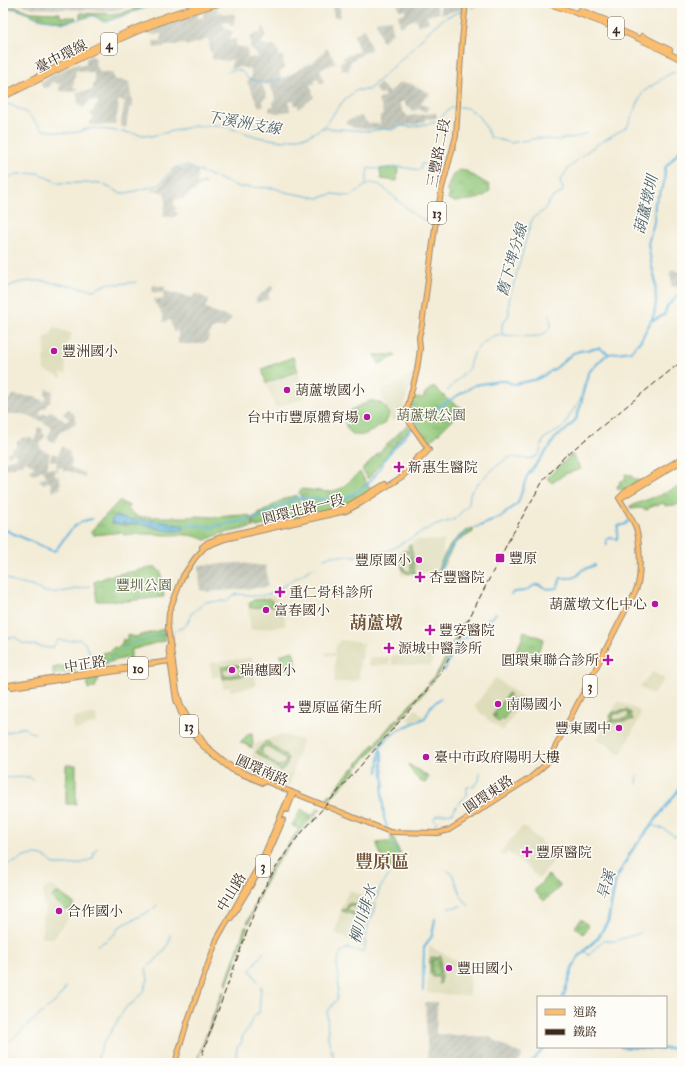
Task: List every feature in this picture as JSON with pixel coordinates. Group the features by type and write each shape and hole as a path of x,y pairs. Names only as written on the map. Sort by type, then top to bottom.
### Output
{"highway":[{"name":"臺中環線","path":"3,94 107,41 136,28 168,15 209,3"},
{"name":"臺中環線","path":"3,97 109,44 169,18 221,3"},
{"name":"4","path":"546,3 615,27 682,60"},
{"name":"4","path":"557,3 616,25 682,56"}],"main road":[{"name":"三豐路二段","path":"429,449 410,423 407,410 417,370 420,349 419,337 436,220 442,188 456,136 467,3"},
{"name":"圓環北路一段","path":"171,661 168,620 175,596 183,576 195,558 209,545 256,530 344,508 402,474 429,449"},
{"path":"620,498 626,491 682,458"},
{"path":"620,498 682,461"},
{"name":"圓環東路","path":"292,794 390,832 438,833 455,827 542,769 562,737 638,586 640,571 636,532 629,514 620,498"},
{"name":"圓環南路","path":"171,661 179,700 193,727 205,745 233,768 292,794"},
{"name":"中正路","path":"3,687 92,671 171,661"},
{"name":"中山路","path":"177,1063 194,1006 219,940 264,864 292,794"}],"shaded area":[{"path":"3,3 140,3 115,11 35,8 18,4"},
{"path":"331,3 339,3 341,17 334,17"},
{"path":"397,3 433,3 436,4 438,13 427,16 429,22 418,26 416,19 400,27 398,15 405,13 405,10 399,10"},
{"path":"448,3 460,3 464,5 464,9 441,14 440,7"},
{"path":"218,6 217,13 222,12 223,14 235,14 234,26 229,26 229,22 223,23 224,27 233,32 229,39 236,39 236,46 247,48 248,58 259,57 250,47 251,35 253,36 256,32 259,34 264,27 266,35 261,44 277,47 279,56 283,56 284,69 280,71 281,80 314,61 327,48 336,63 320,69 324,83 320,84 318,78 315,79 315,83 310,85 314,97 298,109 298,105 295,105 294,101 289,102 290,111 277,113 269,111 270,106 274,107 273,102 276,99 270,85 262,84 267,97 262,100 264,105 259,107 247,82 251,79 251,69 243,67 230,68 233,59 227,61 212,59 209,39 186,46 185,44 154,48 153,41 161,41 161,34 151,35 146,30 198,12 198,18 203,18 203,10"},
{"path":"391,19 393,33 382,42 376,21"},
{"path":"365,28 371,49 351,61 349,71 342,70 340,62 345,61 343,57 359,51 354,35"},
{"path":"93,56 96,59 95,67 98,67 99,72 112,73 115,80 129,82 133,107 129,108 126,128 120,126 125,102 119,100 117,104 119,105 115,125 89,125 89,121 93,118 93,116 90,115 99,102 90,100 83,108 78,104 77,92 93,90 93,84 95,83 94,73 76,70 73,87 77,88 78,90 71,92 59,91 60,84 52,82 50,87 43,88 40,82 74,64 86,65 86,58"},
{"path":"400,82 404,84 409,83 430,93 421,103 429,107 426,112 418,109 412,112 410,106 407,107 404,101 399,103 403,112 407,116 436,113 437,118 425,119 425,122 399,126 391,129 354,128 347,124 346,121 361,116 368,123 380,124 380,116 383,115 382,108 378,101 385,96 383,93 380,95 374,88 380,83 389,93"},
{"path":"177,168 190,168 198,171 197,183 204,181 206,184 196,189 196,191 190,192 182,199 175,199 174,206 177,208 175,211 178,214 174,217 165,217 163,216 166,200 165,194 158,191 151,191 151,189 159,188"},
{"path":"672,269 682,273 682,284 680,288 671,286 671,277 669,275"},
{"path":"153,285 165,287 165,291 193,298 194,294 198,294 209,300 205,307 215,313 232,318 224,328 212,329 207,342 198,344 178,344 178,331 173,332 170,320 163,322 163,315 155,304 154,299 163,300 164,293 152,292"},
{"path":"272,285 273,289 268,294 269,299 256,303 256,298"},
{"name":"豐洲國小","path":"54,327 72,334 67,345 64,346 66,374 61,373 62,378 44,370 45,338 52,333"},
{"name":"葫蘆墩國小","path":"298,371 306,397 276,408 266,383"},
{"path":"412,375 413,377 403,410 404,415 392,421 380,392"},
{"path":"46,389 53,391 50,403 48,403 45,409 43,408 39,414 42,415 43,413 47,415 51,411 67,422 69,419 63,414 68,409 74,414 76,423 60,432 54,443 47,438 52,428 41,421 22,414 3,414 3,400 10,399 13,395 35,397 44,401 46,399"},
{"path":"38,427 43,429 42,432 45,435 40,445 41,449 50,453 47,468 55,469 55,476 58,476 61,484 61,488 52,492 49,481 44,484 39,480 47,477 44,472 41,470 34,475 30,471 35,466 25,461 23,465 16,465 15,467 3,469 3,462 16,458 16,454 11,453 11,455 8,456 7,452 11,451 12,448 17,447 17,441 20,441 21,438 30,437 34,440 38,432 36,431"},
{"path":"62,446 69,451 72,461 70,467 84,473 84,477 69,471 63,471 63,467 58,468 58,471 56,471 57,462 50,460 52,453 58,455"},
{"name":"豐原國小","path":"414,540 444,540 442,556 434,571 401,576 399,552"},
{"path":"240,563 266,566 268,587 209,592 200,590 199,565"},
{"name":"富春國小","path":"273,596 284,605 285,626 251,630 247,601"},
{"path":"340,640 360,642 360,648 361,643 364,643 362,659 360,659 359,680 334,683 335,656 326,655 326,652 335,653 335,649"},
{"path":"433,655 434,657 430,666 392,665 391,656"},
{"name":"瑞穗國小","path":"252,657 256,685 254,687 230,691 230,687 223,688 222,676 212,678 210,663"},
{"path":"369,657 389,657 389,665 368,666"},
{"path":"652,672 665,679 652,695 640,687"},
{"name":"南陽國小","path":"496,678 524,699 503,731 487,719 477,710 477,707 474,706"},
{"name":"豐東國中","path":"618,701 638,710 641,714 620,755 608,745 596,739 602,732"},
{"path":"416,709 424,717 422,720 412,723 407,718"},
{"path":"96,714 97,724 73,730 73,718"},
{"path":"284,735 302,740 290,784 285,787 250,773 248,770 255,744 273,737"},
{"name":"豐原醫院","path":"523,826 557,856 540,878 513,855 512,856 508,852 504,857 499,853"},
{"name":"合作國小","path":"51,885 76,903 69,917 54,938 42,938 42,916 45,913 45,908 43,906 43,890"},
{"path":"349,890 375,902 375,911 366,924 364,948 335,933 341,908"},
{"name":"豐田國小","path":"429,946 459,962 470,964 469,996 427,993"},
{"path":"425,1002 437,1002 436,1034 490,1037 511,1050 522,1054 521,1059 517,1063 428,1063"}],"green space":[{"path":"142,3 174,3 161,7 148,6 108,21 102,21 94,15 80,19 81,13 119,14 142,6"},
{"path":"3,6 17,7 31,12 60,13 60,17 76,17 75,20 64,22 38,18 16,8 3,9"},
{"path":"398,167 397,181 381,179 380,169"},
{"path":"459,170 466,171 489,185 490,190 483,197 479,198 455,202 448,199 450,193 447,192 447,188 453,175"},
{"path":"375,355 394,355 396,356 379,364"},
{"path":"293,357 298,371 266,383 262,369"},
{"name":"葫蘆墩公園","path":"434,386 448,400 464,410 428,444 411,418 411,406 413,398 423,398 425,393"},
{"name":"台中市豐原體育場","path":"370,401 379,402 386,408 389,415 388,419 383,425 363,435 350,432 345,422 348,413"},
{"name":"葫蘆墩公園","path":"407,425 411,428 401,437 368,479 362,469"},
{"path":"571,455 573,455 581,469 565,474 552,483 547,478"},
{"path":"360,472 371,490 345,506 309,515 299,493 301,489 331,492 342,488"},
{"path":"625,474 631,475 633,478 640,481 627,489 618,489 617,486 620,484 619,482 626,479"},
{"path":"682,485 682,504 665,506 664,503 648,508 648,510 640,508 631,509 630,506"},
{"path":"296,495 306,516 256,527 252,518 284,499"},
{"path":"119,501 130,506 128,510 138,517 214,517 246,515 250,516 254,527 220,534 206,540 195,536 186,535 124,535 123,532 94,535 90,532"},
{"path":"473,528 473,532 455,543 437,577 434,577 448,548 458,537"},
{"path":"408,545 411,545 415,574 413,574 413,571 409,574 403,571 401,554 404,551 409,551","holes":["404,553 408,553 410,555 411,569 408,572 404,569 403,556"]},
{"name":"豐圳公園","path":"155,567 161,572 164,597 127,601 97,601 94,582 109,576"},
{"path":"269,599 272,601 272,604 275,604 275,606 250,608 250,603 252,600"},
{"path":"466,621 446,662 430,685 428,684 439,670 463,622"},
{"path":"164,629 166,640 131,650 131,658 103,664 102,653 111,651 114,647 117,648 121,646 123,639 127,641 127,635 135,637"},
{"path":"524,631 544,639 534,659 516,650"},
{"path":"293,651 298,669 287,672 280,655"},
{"path":"74,664 76,671 53,675 53,668"},
{"path":"245,664 243,667 244,673 247,673 247,675 223,679 221,667","holes":["238,667 241,670 239,674 226,676 223,674 225,669"]},
{"path":"99,676 95,688 88,689 87,677"},
{"path":"426,687 428,688 401,718 399,717"},
{"path":"508,693 510,694 508,697 513,701 514,699 516,700 503,720 501,719 499,722 494,718 496,715 497,716 496,714 494,717 492,716"},
{"path":"627,710 631,713 631,718 633,720 608,723 608,721 612,721 610,716 613,712","holes":["626,712 629,714 628,718 613,719 613,715 615,714"]},
{"path":"396,719 400,720 358,767 357,764 375,743 376,745 378,742 377,741"},
{"path":"252,733 252,748 240,742"},
{"path":"265,742 268,742 288,758 287,765 281,771 256,752","holes":["268,746 284,758 286,762 284,765 278,766 262,754 262,748"]},
{"path":"408,764 429,777 425,783 417,778"},
{"path":"66,765 76,765 76,804 66,804"},
{"path":"355,766 357,769 326,803 323,802 330,794 330,796"},
{"path":"318,808 321,809 288,847 271,872 249,923 247,923 268,872 299,829"},
{"path":"301,809 311,815 298,829 292,825"},
{"path":"390,836 393,837 402,858 396,860 398,866 394,872 381,855 377,843 392,841"},
{"path":"548,875 561,886 544,901 534,891"},
{"path":"59,893 74,904 68,911 52,897"},
{"path":"351,903 365,909 366,913 363,917 366,919 342,911 343,909 346,910 347,905","holes":["351,905 363,910 364,914 361,916 349,911 347,908"]},
{"path":"581,919 589,926 583,934 575,927"},
{"path":"245,927 248,927 227,985 225,985"},
{"path":"441,956 441,983 439,984 439,977 433,977 430,974 430,959 433,957 439,958","holes":["436,959 439,961 439,974 436,976 432,973 432,961"]},
{"path":"434,959 438,959 439,961 439,974 436,976 432,973 432,962"},
{"path":"222,992 224,992 196,1063"}],"water":[{"path":"116,516 126,519 170,522 177,525 184,525 184,529 178,531 167,531 146,525 124,525 127,523 123,522 123,525 111,523 113,522 111,520"}],"waterway":[{"path":"3,10 16,9 38,18 64,23 93,16 106,22 148,7 164,7 175,3"},
{"path":"471,8 482,3"},
{"path":"323,127 345,99 357,90 368,90 406,55 434,26 446,17 462,11"},
{"path":"227,72 239,70 248,79 262,82 270,82 284,78"},
{"name":"舊下埤分線","path":"502,334 502,324 509,315 509,301 531,222 535,216 542,212 552,198 562,192 563,189 560,181 568,169 596,145 627,127 643,92 669,74 682,70"},
{"name":"下溪洲支線","path":"3,104 11,105 27,113 43,130 67,133 95,128 151,136 194,126 213,125 223,126 258,137 283,141 308,136 322,128 369,131 383,129 392,130 401,126 411,127 437,122 451,108 456,107"},
{"name":"下溪洲支線","path":"459,107 465,107 475,113 479,117 490,137 511,143 538,138 556,140 577,137 586,133"},
{"name":"葫蘆墩圳","path":"475,528 501,517 518,503 527,476 555,438 566,430 576,419 588,373 604,357 609,354 631,351 641,340 654,315 656,302 655,279 648,244 654,222 655,203 664,184 665,168 682,146"},
{"path":"366,184 368,168 399,167 420,170 421,164 428,165 447,162"},
{"path":"3,179 18,174 38,173 58,183 100,183 120,193 127,193 159,185 173,169 187,166 239,187 274,188 285,192 318,198 333,194 351,196 371,183 380,185 415,215 430,223"},
{"path":"3,289 17,283 30,281 43,281 94,290 109,283 118,284 136,282"},
{"path":"652,319 654,320 664,315 668,305 673,301 682,288"},
{"path":"447,391 468,369 474,353 488,339 497,335 530,337 540,335 551,326 550,314"},
{"path":"182,527 192,525 212,527 258,518 296,498 342,500 366,486 376,474 387,456 422,417 475,385 499,381 506,381 515,384 538,379 556,368 573,353 580,351 599,348 609,354"},
{"path":"324,558 330,556 356,556 388,551 431,527 455,519 469,504 470,495 473,489 500,463 512,457 527,459 538,455 545,438 565,425 580,400 585,382"},
{"path":"3,529 53,551 56,550 75,526 86,520 92,519"},
{"name":"柳川排水","path":"607,545 606,540 609,538 617,539 618,526 626,524 628,521"},
{"path":"439,572 453,545 467,532"},
{"name":"柳川排水","path":"511,594 514,592 525,591 535,585 548,589 557,588 561,578 573,578 582,570 595,565"},
{"path":"171,632 182,628 187,624 191,614 205,602 227,601 232,596 238,594 258,596 270,594 316,566"},
{"path":"3,575 13,582 46,592 62,592 90,586"},
{"name":"柳川排水","path":"444,671 459,643 480,630 486,624 488,619 493,617 496,613"},
{"path":"3,640 15,637 22,643 52,648 58,640 67,641 79,639 84,642 91,655 96,660 107,661 135,641 143,641 168,632"},
{"name":"柳川排水","path":"380,747 398,730 425,718 431,706 441,698"},
{"path":"3,734 20,728 25,728 29,732 35,733"},
{"name":"柳川排水","path":"379,747 382,753 384,783 382,791 384,818 387,827"},
{"name":"柳川排水","path":"378,772 380,750"},
{"path":"436,831 435,825 437,822 434,820 435,816 453,813 456,806 467,795 467,787 473,786 479,781 480,772"},
{"path":"637,784 638,775"},
{"path":"3,778 29,777 33,780"},
{"name":"旱溪","path":"563,996 577,959 598,938 608,921 616,879 631,852 677,792 682,783"},
{"path":"652,825 664,829 676,837 682,832"},
{"name":"柳川排水","path":"332,1063 333,1056 328,1037 327,1012 337,999 339,976 337,964 341,952 348,948 362,952 365,949 368,924 375,911 380,888 393,870 396,850 393,844"},
{"path":"3,868 7,864 33,855 44,857 54,865 79,864 93,858 94,852 97,848"},
{"path":"447,870 454,877 460,894 469,905 468,906"},
{"path":"97,945 115,934 119,927 152,910 157,905"},
{"path":"449,908 461,906"},
{"path":"423,990 424,947 432,936 435,919"},
{"path":"584,951 589,955 602,941 615,941 639,934 641,932"},
{"path":"96,1063 103,1044 126,1007 134,1002 144,991 148,979 146,969 165,950 170,940 170,935"},
{"path":"235,1063 237,1048 241,1043 243,1035 248,1029 253,1017 259,1013 261,986 250,970 264,952"},
{"path":"3,1046 53,1004 66,987"},
{"name":"旱溪","path":"531,1063 544,1048"},
{"path":"640,1048 682,1048"}],"railway":[{"path":"199,1063 259,899 281,860 297,838 437,678 448,660 509,540 543,481 564,457 682,361"}],"place":[{"name":"豐洲國小","path":"54,351"},
{"name":"葫蘆墩國小","path":"287,390"},
{"name":"台中市豐原體育場","path":"367,417"},
{"name":"新惠生醫院","path":"399,467"},
{"name":"豐原","path":"500,558"},
{"name":"豐原國小","path":"419,560"},
{"name":"杏豐醫院","path":"420,577"},
{"name":"重仁骨科診所","path":"280,592"},
{"name":"葫蘆墩文化中心","path":"655,604"},
{"name":"富春國小","path":"266,610"},
{"name":"豐安醫院","path":"430,630"},
{"name":"源城中醫診所","path":"389,648"},
{"name":"圓環東聯合診所","path":"608,660"},
{"name":"瑞穗國小","path":"232,670"},
{"name":"南陽國小","path":"498,704"},
{"name":"豐原區衛生所","path":"289,707"},
{"name":"豐東國中","path":"619,728"},
{"name":"臺中市政府陽明大樓","path":"426,757"},
{"name":"豐原醫院","path":"527,852"},
{"name":"合作國小","path":"59,911"},
{"name":"豐田國小","path":"449,968"}],"district":[{"name":"葫蘆墩","path":"376,623"},
{"name":"豐原區","path":"382,862"}]}
